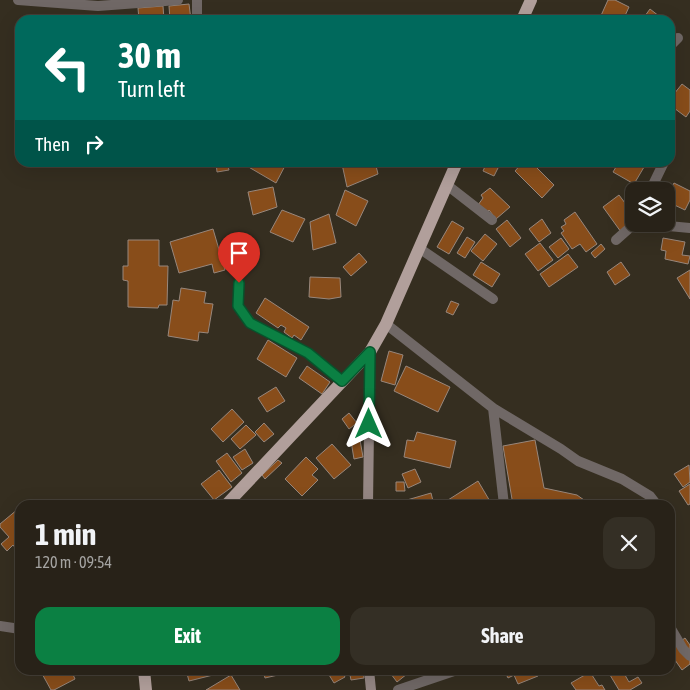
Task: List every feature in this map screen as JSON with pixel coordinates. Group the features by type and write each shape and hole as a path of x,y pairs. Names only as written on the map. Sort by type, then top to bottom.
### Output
{"main road":[{"path":"526,15 532,0"},
{"path":"231,500 370,352 386,324 455,167"},
{"path":"144,675 146,690"}],"street":[{"path":"18,0 98,6 178,0"},
{"path":"197,0 197,15"},
{"path":"675,41 678,38"},
{"path":"654,182 662,167"},
{"path":"447,184 492,220"},
{"path":"675,227 690,228"},
{"path":"616,240 625,232"},
{"path":"419,248 493,299"},
{"path":"239,283 238,306 250,323 308,353 342,381"},
{"path":"386,324 493,408 561,448 578,461 622,479 650,496 653,500"},
{"path":"368,500 370,352"},
{"path":"493,408 503,500"},
{"path":"0,626 15,628"},
{"path":"675,635 683,649 690,656"},
{"path":"370,675 371,690"},
{"path":"398,690 442,675"}],"building":[{"path":"608,0 615,0 629,7 625,15 601,15"},
{"path":"189,4 190,15 170,15 169,6"},
{"path":"163,6 164,15 139,15 138,8"},
{"path":"650,9 658,15 646,15"},
{"path":"682,84 690,90 690,111 686,117 675,109 675,93"},
{"path":"216,167 228,167 229,170 217,172"},
{"path":"249,167 284,167 276,183"},
{"path":"343,167 376,167 378,174 347,187"},
{"path":"485,167 498,167 494,176 483,171"},
{"path":"519,167 536,167 554,185 542,198 515,171"},
{"path":"616,167 644,167 635,182 630,182 613,172"},
{"path":"675,184 690,191 690,200 685,210 675,205"},
{"path":"273,187 277,207 253,215 248,192"},
{"path":"490,188 510,207 496,219 489,210 486,214 478,205 483,198 481,195"},
{"path":"345,190 368,201 356,226 336,215"},
{"path":"619,195 625,203 625,229 621,232 603,207"},
{"path":"282,210 305,219 293,242 270,232"},
{"path":"575,212 597,244 586,252 580,244 572,249 561,233 564,231 561,227 566,224 564,220"},
{"path":"329,214 336,243 313,250 310,222"},
{"path":"542,219 551,233 539,242 529,229"},
{"path":"507,220 521,238 510,247 496,229"},
{"path":"452,221 464,228 449,254 437,247"},
{"path":"213,229 225,270 214,273 212,264 179,273 170,242"},
{"path":"485,234 497,244 483,261 471,251"},
{"path":"467,237 475,242 465,258 457,253"},
{"path":"561,238 569,249 558,258 549,247"},
{"path":"663,238 685,242 682,255 690,256 688,264 665,259 666,251 661,250"},
{"path":"128,240 159,240 159,266 168,266 167,305 159,305 158,308 128,307 128,281 123,280 123,266 128,266"},
{"path":"540,243 553,260 538,271 525,254"},
{"path":"601,244 605,249 595,258 591,253"},
{"path":"359,253 367,262 351,276 343,267"},
{"path":"568,254 578,267 549,287 540,274"},
{"path":"481,262 500,274 492,287 473,275"},
{"path":"621,262 630,275 615,285 607,272"},
{"path":"690,270 690,299 677,278"},
{"path":"310,277 340,278 341,297 329,299 309,297"},
{"path":"181,288 206,292 204,303 213,304 208,333 199,332 198,341 168,336 173,300 179,301"},
{"path":"265,298 309,327 301,340 294,335 292,338 284,332 286,328 281,325 278,328 256,313"},
{"path":"451,301 459,304 453,315 446,312"},
{"path":"268,340 297,358 286,377 257,359"},
{"path":"389,351 403,355 395,385 381,381"},
{"path":"307,366 330,382 322,394 299,378"},
{"path":"406,366 450,387 438,412 394,391"},
{"path":"276,387 285,401 267,412 258,398"},
{"path":"232,409 244,422 223,442 211,429"},
{"path":"349,413 357,423 349,429 342,419"},
{"path":"264,423 274,434 264,442 255,432"},
{"path":"246,425 256,435 240,449 231,439"},
{"path":"417,432 456,441 450,468 404,457 407,440 414,441"},
{"path":"360,440 363,457 354,459 351,441"},
{"path":"535,440 544,488 577,495 584,500 512,500 503,446"},
{"path":"332,444 351,465 334,479 316,458"},
{"path":"245,449 253,463 242,470 233,457"},
{"path":"227,453 242,473 231,482 216,461"},
{"path":"306,457 318,469 312,475 318,480 302,496 285,479"},
{"path":"278,460 282,463 265,479 262,475"},
{"path":"689,465 690,482 683,487 674,474"},
{"path":"415,469 421,482 408,488 402,474"},
{"path":"219,470 232,487 214,500 201,484"},
{"path":"478,481 489,500 448,500"},
{"path":"396,482 404,482 405,491 396,491"},
{"path":"690,484 690,504 688,505 679,491"},
{"path":"431,493 433,500 407,500"},
{"path":"15,512 15,548 13,545 7,551 1,544 9,537 0,527 0,524"},
{"path":"685,638 690,645 690,664 682,670 675,660 675,645"},
{"path":"43,675 73,675 75,679 51,690"},
{"path":"187,675 213,675 189,681"},
{"path":"231,675 240,690 206,690"},
{"path":"264,675 278,675 265,678"},
{"path":"329,675 344,675 345,677 334,683"},
{"path":"350,675 364,675 364,678 351,680"},
{"path":"392,675 406,675 397,682"},
{"path":"514,675 538,676 518,684"},
{"path":"585,675 592,675 599,686 602,685 605,690 576,690 571,683"},
{"path":"610,675 625,675 629,682 638,677 642,683 630,690 619,690"}],"route":[{"path":"239,283 238,306 250,323 308,353 342,381 370,352 369,424"}]}
